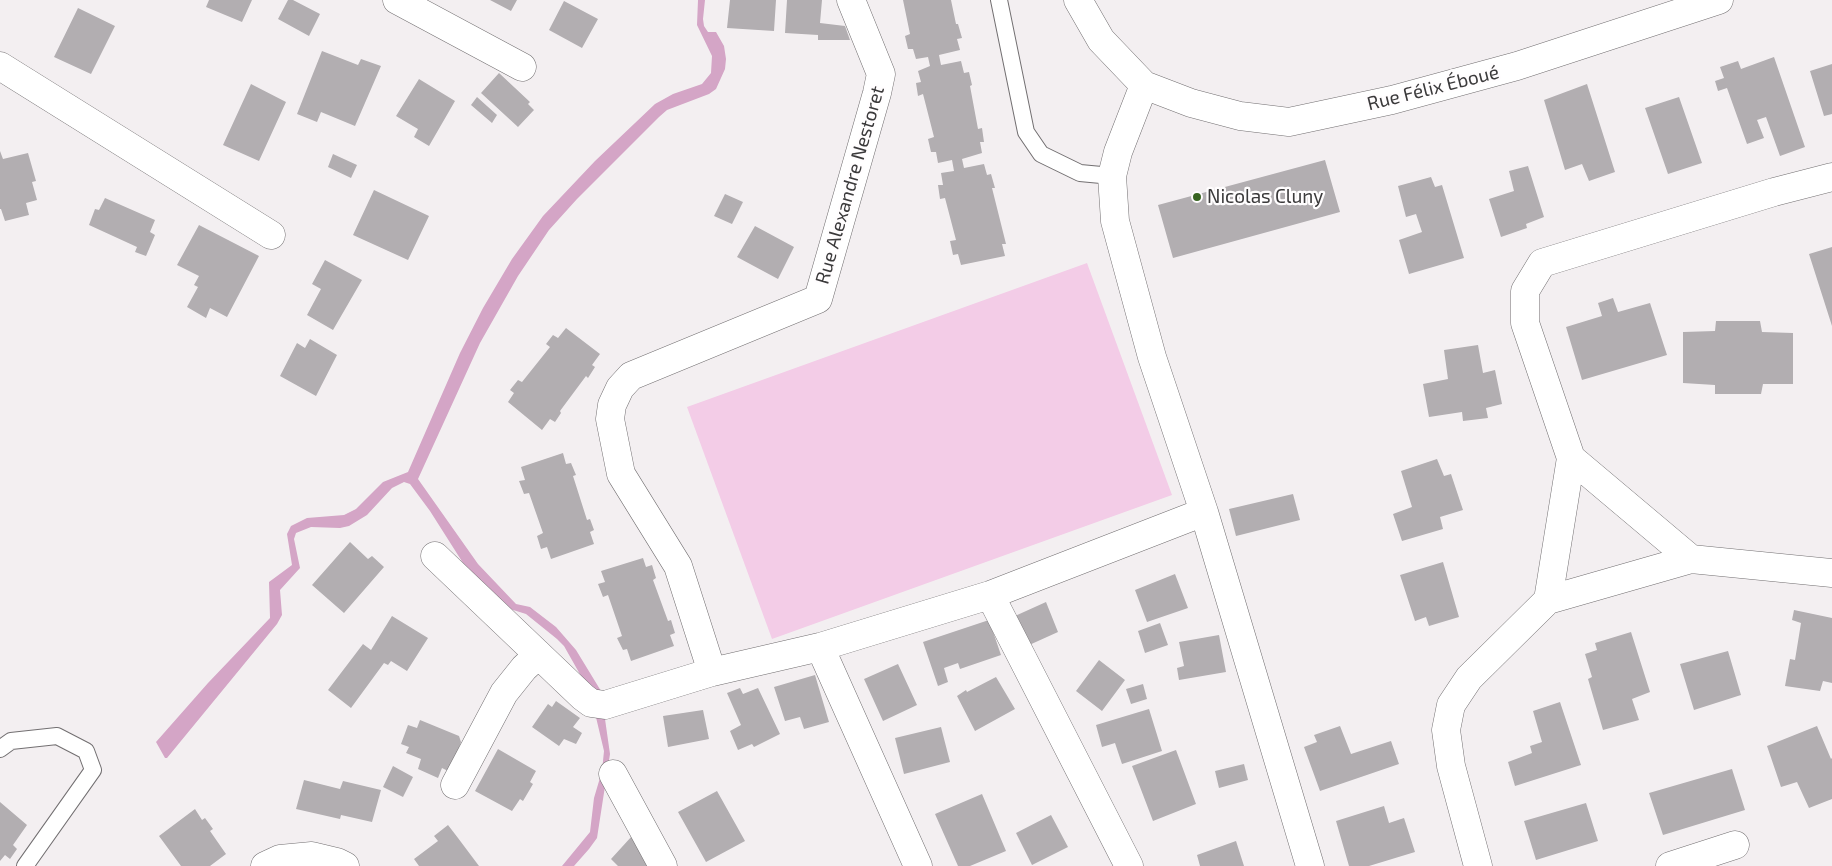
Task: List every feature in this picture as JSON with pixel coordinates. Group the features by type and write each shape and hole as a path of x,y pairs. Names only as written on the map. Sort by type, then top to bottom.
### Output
{"street":[{"path":"397,0 522,67"},
{"name":"Rue Alexandre Nestoret","path":"712,672 678,566 621,474 610,419 612,404 620,388 631,376 818,299 881,74 851,0"},
{"path":"1078,0 1101,40 1144,85 1118,152 1112,176 1115,221 1149,348 1204,512 1310,866"},
{"name":"Rue Félix Éboué","path":"1144,85 1192,103 1240,116 1289,122 1392,100 1517,66 1719,0"},
{"path":"0,66 271,235"},
{"path":"1548,600 1571,458 1525,322 1525,291 1542,263 1774,192 1832,177"},
{"path":"1571,458 1691,559"},
{"path":"435,556 583,697 591,703 605,705 712,672 820,647 990,596 1204,512"},
{"path":"1478,866 1451,766 1446,730 1451,705 1469,678 1548,600 1691,559 1832,573"},
{"path":"990,596 1129,866"},
{"path":"820,647 918,866"},
{"path":"455,786 504,693 524,668 538,655"},
{"path":"612,774 664,866"},
{"path":"1670,866 1735,844"},
{"path":"265,866 280,859 312,856 337,862 345,866"}],"lane":[{"path":"999,0 1026,132 1041,154 1080,173 1112,176"},
{"path":"0,749 11,741 57,736 86,751 93,770 25,866"}],"shaded area":[{"path":"698,0 705,0 704,26 708,32 716,32 724,46 725,69 716,89 709,94 667,110 577,199 549,230 518,276 480,343 418,479 478,564 516,604 530,607 556,627 576,650 601,691 610,754 597,838 574,866 562,866 590,832 594,798 602,771 604,751 590,692 564,646 557,639 526,614 510,609 470,574 430,511 410,484 404,482 392,488 367,515 349,526 340,528 311,527 296,533 294,539 300,568 280,590 282,615 277,624 167,758 165,758 156,742 208,683 270,618 269,582 292,565 287,534 291,526 307,518 344,515 356,509 383,482 408,472 460,353 483,308 512,259 543,216 595,161 655,104 673,94 702,84 711,73 712,56 697,25"},
{"path":"1087,263 1172,495 772,639 687,407"}],"building":[{"path":"209,0 252,0 242,22 206,7"},
{"path":"288,0 293,0 320,14 309,36 278,19"},
{"path":"490,0 517,0 511,11"},
{"path":"730,0 776,0 774,31 727,28"},
{"path":"787,0 822,0 820,23 845,26 850,40 818,40 818,35 785,33"},
{"path":"903,0 951,0 956,24 958,24 962,38 957,39 960,50 939,55 941,65 961,61 964,73 969,72 978,129 982,128 984,142 980,142 982,153 962,159 964,168 984,164 987,175 991,174 995,188 992,188 1006,244 1002,244 1005,256 961,265 958,254 953,255 950,241 956,240 945,198 940,199 938,185 943,185 941,173 954,171 952,160 938,163 936,152 931,152 928,139 934,137 923,94 918,96 916,83 921,82 918,71 930,66 928,57 916,59 913,49 908,49 905,36 910,34"},
{"path":"564,1 598,19 582,48 549,30"},
{"path":"78,8 115,26 91,74 54,57"},
{"path":"322,51 358,65 361,59 381,66 355,126 321,112 317,122 297,114"},
{"path":"1774,57 1805,147 1780,156 1766,117 1757,120 1764,138 1747,144 1727,88 1718,91 1715,81 1724,78 1720,67 1738,61 1741,69"},
{"path":"1832,64 1832,114 1824,116 1810,71"},
{"path":"499,73 530,102 528,104 534,110 518,127 481,93"},
{"path":"419,79 455,101 429,146 414,137 418,129 396,116"},
{"path":"251,84 286,102 259,161 223,145"},
{"path":"1587,84 1615,172 1589,181 1582,164 1565,170 1544,100"},
{"path":"477,97 497,115 492,123 471,105"},
{"path":"1679,97 1702,163 1668,174 1645,108"},
{"path":"0,151 3,159 28,153 36,181 32,182 37,200 26,203 29,215 5,221 0,209"},
{"path":"333,154 357,165 351,178 328,167"},
{"path":"1325,160 1340,212 1173,258 1158,205"},
{"path":"1528,166 1544,217 1526,224 1527,228 1501,237 1489,199 1514,191 1509,171"},
{"path":"1431,177 1435,187 1442,185 1464,258 1409,274 1399,240 1422,232 1416,214 1406,217 1398,186"},
{"path":"374,190 429,216 408,260 353,235"},
{"path":"725,194 743,202 732,224 714,216"},
{"path":"105,198 155,220 150,232 155,235 146,256 135,252 137,247 89,225 95,209 99,210"},
{"path":"199,225 259,256 227,317 210,308 206,318 187,307 198,287 194,285 199,276 177,265"},
{"path":"755,226 794,247 778,279 737,257"},
{"path":"1832,247 1832,326 1809,254"},
{"path":"325,260 362,280 333,330 307,315 321,289 312,284"},
{"path":"1613,298 1618,312 1650,303 1667,355 1582,380 1566,327 1602,316 1598,303"},
{"path":"1716,321 1760,321 1762,332 1793,333 1793,384 1763,384 1761,394 1715,394 1715,385 1683,383 1683,332 1715,331"},
{"path":"566,328 600,354 592,365 595,367 588,378 586,376 560,411 561,413 555,422 550,419 542,430 508,402 514,393 510,390 518,380 522,382 550,347 546,344 553,335 558,338"},
{"path":"310,339 337,355 316,396 280,376 297,343 305,348"},
{"path":"1478,345 1483,373 1495,370 1502,404 1486,408 1488,418 1463,421 1462,412 1429,417 1423,384 1448,379 1444,350"},
{"path":"563,453 566,464 571,463 576,475 573,476 587,520 590,519 594,530 590,532 594,544 551,559 547,547 541,549 537,536 543,533 529,493 524,494 519,481 525,480 521,467"},
{"path":"1437,459 1444,476 1451,474 1463,510 1440,517 1443,529 1402,541 1393,514 1412,507 1401,471"},
{"path":"1293,494 1300,520 1236,536 1229,509"},
{"path":"350,542 368,559 372,556 384,567 344,613 312,585"},
{"path":"643,558 646,567 652,565 656,578 653,580 668,621 671,620 675,633 670,635 674,646 631,661 627,649 623,650 617,638 622,636 608,595 603,597 598,584 605,582 601,571"},
{"path":"1443,562 1459,617 1429,626 1426,617 1415,621 1400,575"},
{"path":"1175,574 1188,608 1147,622 1135,590"},
{"path":"1046,602 1058,632 1027,646 1015,616"},
{"path":"1794,610 1832,618 1832,683 1823,681 1820,691 1785,686 1790,659 1795,660 1801,623 1792,620"},
{"path":"392,616 428,638 407,671 391,661 388,665 384,663 351,708 328,690 363,644 371,650"},
{"path":"989,620 1001,655 960,669 958,663 944,668 948,682 938,686 923,642"},
{"path":"1160,623 1168,645 1145,653 1138,631"},
{"path":"1631,632 1650,692 1632,699 1639,720 1603,730 1588,679 1592,677 1585,654 1597,650 1595,643"},
{"path":"1219,635 1226,672 1179,680 1177,668 1184,666 1179,642"},
{"path":"1728,651 1741,695 1694,710 1680,664"},
{"path":"1099,660 1125,680 1102,711 1076,691"},
{"path":"898,664 917,705 883,721 864,679"},
{"path":"815,675 829,722 804,729 800,717 785,721 774,687"},
{"path":"996,677 1015,709 975,731 957,696"},
{"path":"1143,684 1147,699 1131,704 1126,689"},
{"path":"740,688 743,694 758,688 780,734 754,747 752,744 738,750 730,731 741,725 727,693"},
{"path":"556,701 580,718 573,727 582,733 576,744 564,739 559,746 532,727 548,704 552,707"},
{"path":"1560,702 1581,765 1515,786 1508,762 1532,753 1530,746 1542,742 1533,711"},
{"path":"1149,709 1162,751 1122,764 1115,743 1102,747 1096,725"},
{"path":"703,710 709,739 668,747 663,716"},
{"path":"420,720 459,736 461,742 450,772 442,768 438,778 418,769 421,759 406,753 409,747 401,744 408,725 417,728"},
{"path":"1340,726 1351,754 1391,741 1399,764 1320,791 1304,747 1317,742 1314,735"},
{"path":"1817,726 1832,758 1832,799 1809,808 1797,782 1781,787 1767,746"},
{"path":"941,727 950,762 904,774 895,738"},
{"path":"498,749 536,771 530,782 533,784 523,801 520,799 512,811 475,791"},
{"path":"1176,750 1196,804 1153,821 1132,766"},
{"path":"1244,764 1248,780 1219,788 1215,771"},
{"path":"393,766 413,777 403,797 383,787"},
{"path":"1732,769 1745,810 1663,835 1649,793"},
{"path":"304,780 340,789 343,781 381,790 372,822 341,815 340,819 296,809"},
{"path":"717,791 745,841 706,862 678,812"},
{"path":"982,794 1006,851 970,866 958,866 935,814"},
{"path":"0,802 27,825 13,845 17,849 10,859 5,855 0,861"},
{"path":"1586,803 1598,841 1536,860 1524,821"},
{"path":"1384,806 1389,823 1404,818 1415,852 1369,866 1349,866 1336,821"},
{"path":"195,809 202,820 205,818 213,829 210,831 226,854 210,866 181,866 159,836"},
{"path":"1051,815 1068,847 1032,865 1016,833"},
{"path":"448,825 479,866 419,866 414,859 438,841 434,836"},
{"path":"632,836 658,866 618,866 611,859"},
{"path":"1236,841 1244,866 1200,866 1197,855"}],"place":[{"name":"Nicolas Cluny","path":"1197,197"}]}
